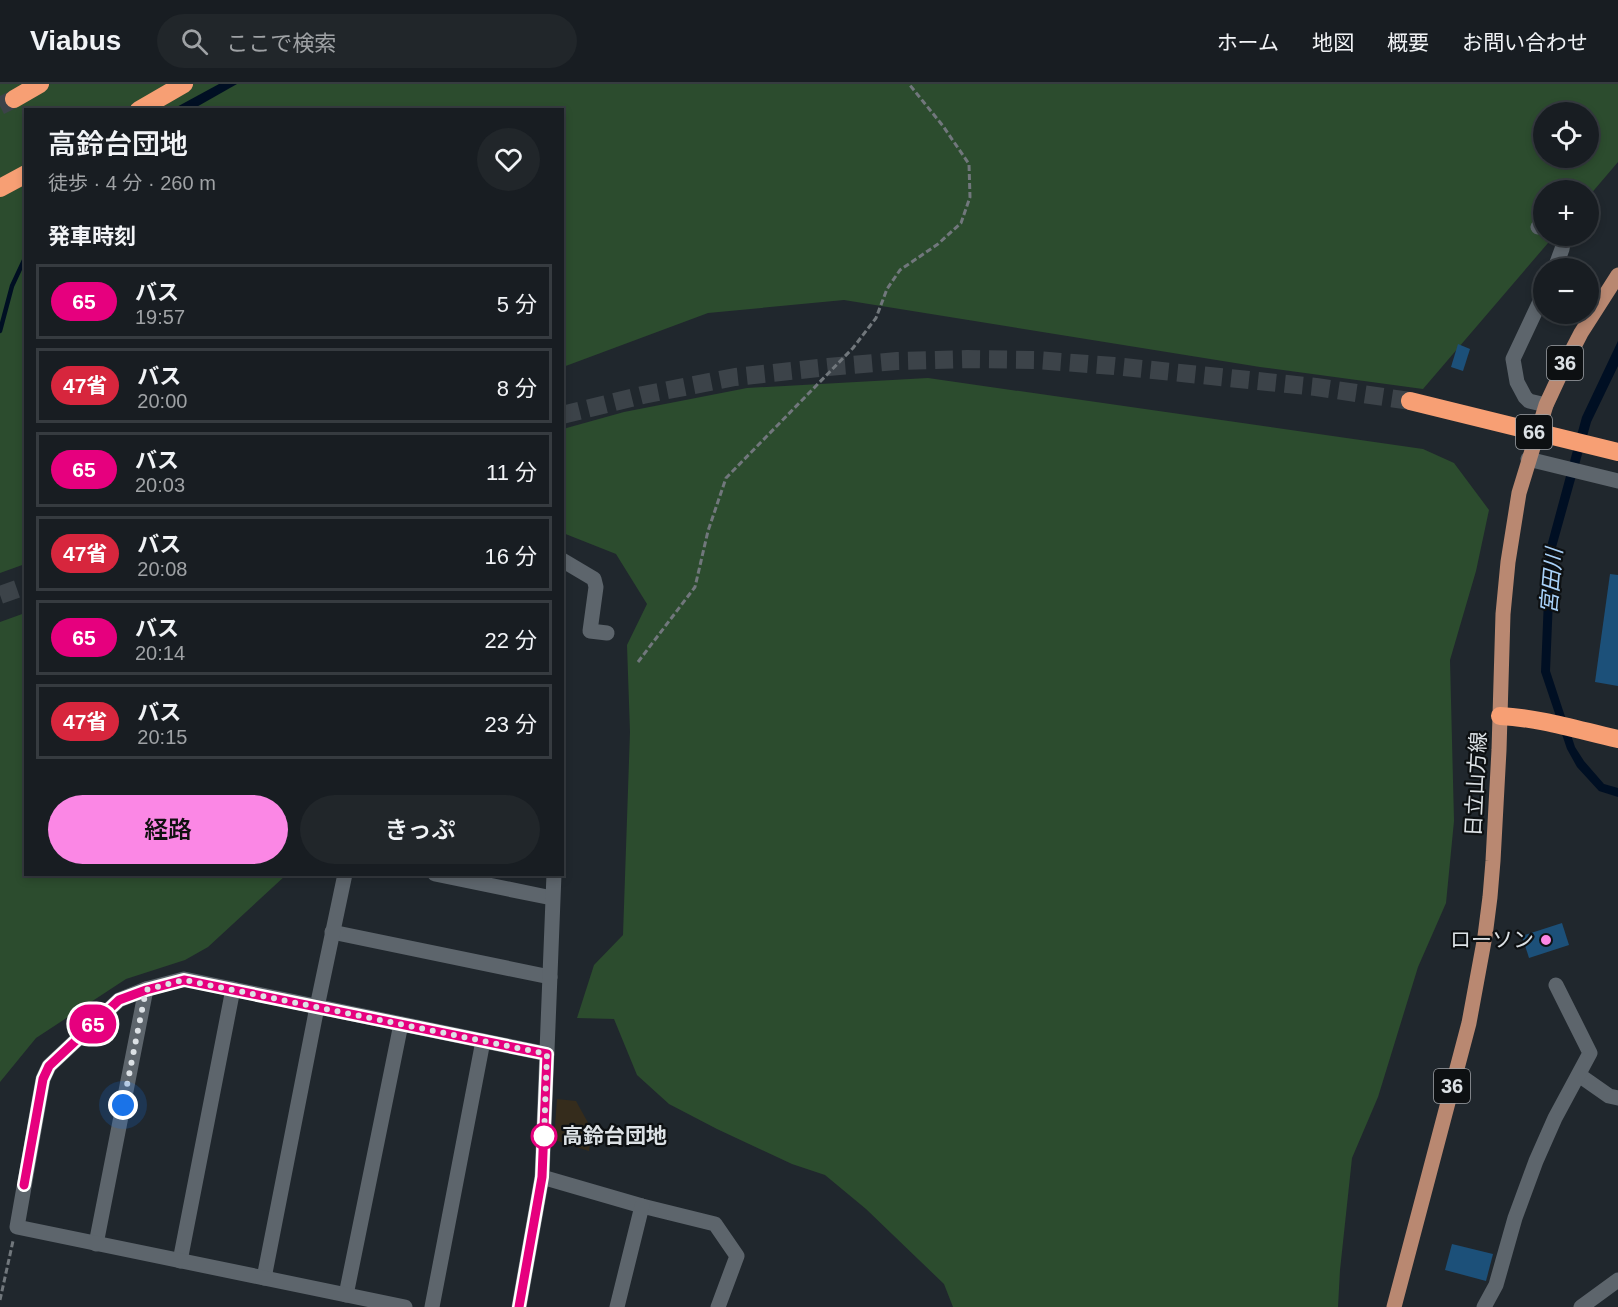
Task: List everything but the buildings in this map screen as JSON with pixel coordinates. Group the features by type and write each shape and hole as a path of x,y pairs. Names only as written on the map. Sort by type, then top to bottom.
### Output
{"highway":[{"path":"18,96 40,84"},
{"path":"142,108 184,84"},
{"path":"0,188 24,175"},
{"name":"66","path":"1410,401 1618,452"},
{"path":"1500,716 1532,718 1618,739"}],"main road":[{"name":"日立山方線","path":"1395,1307 1469,1023 1491,897 1503,614 1514,514 1528,459 1546,405 1581,333 1618,275"}],"street":[{"path":"1533,316 1513,359 1517,382 1525,397 1546,405"},
{"path":"1528,459 1618,481"},
{"path":"564,561 594,579 596,586 590,632 607,633"},
{"path":"264,1278 345,876"},
{"path":"445,876 552,898"},
{"path":"519,1307 542,1177 554,876"},
{"path":"332,932 550,977"},
{"path":"405,1307 16,1227 43,1079 49,1066 119,1000 184,980 547,1054"},
{"path":"1484,1307 1496,1285 1515,1218 1536,1161 1555,1118 1590,1053 1556,985"},
{"path":"180,1261 233,989"},
{"path":"96,1244 146,990"},
{"path":"346,1295 401,1024"},
{"path":"432,1307 483,1041"},
{"path":"1579,1074 1609,1096 1618,1098"},
{"path":"542,1177 715,1224 737,1256 718,1307"},
{"path":"617,1307 642,1206"},
{"path":"1581,1307 1618,1280"}],"path":[{"path":"638,662 695,587 708,531 726,478 853,348 876,318 887,289 900,270 938,244 960,223 970,197 969,164 943,126 909,84"},
{"path":"0,1300 16,1227"}],"shaded area":[{"path":"557,1099 576,1101 592,1130 589,1151 554,1140"}],"green space":[{"path":"0,84 1618,84 1618,162 1599,184 1599,180 1533,180 1533,246 1545,246 1423,389 1260,367 844,300 708,313 564,367 564,108 24,108 24,564 0,573"},
{"path":"928,378 1423,449 1454,463 1489,510 1476,571 1450,660 1454,821 1446,903 1418,967 1378,1097 1352,1158 1338,1307 953,1307 944,1284 866,1209 825,1175 792,1164 669,1104 637,1075 614,1019 577,1018 594,965 623,935 630,732 627,645 647,604 616,554 564,533 564,429 624,412 747,388"},
{"path":"24,613 24,876 285,876 208,947 185,960 126,979 36,1038 0,1082 0,622"}],"water":[{"path":"219,84 237,84 195,108 175,108"},
{"name":"宮田川","path":"1618,341 1618,366 1591,422 1555,551 1550,671 1575,747 1604,784 1618,788 1618,797 1599,791 1577,767 1567,749 1541,672 1546,550 1582,417"}],"waterway":[{"path":"0,331 12,286 24,260"}],"tunnel":[{"path":"0,106 14,99"},
{"path":"564,415 643,395 735,377 897,361 967,359 1036,360 1114,366 1316,387 1410,401"},
{"path":"0,595 24,587"}],"bus line":[{"name":"65","path":"24,1185 43,1079 49,1066 119,1000 184,980 547,1054 542,1177 519,1307"}],"place":[{"name":"ローソン","path":"1546,940"},
{"name":"高鈴台団地","path":"544,1136"}],"route":[{"path":"123,1105 146,990 184,980 547,1054 544,1136"}]}
